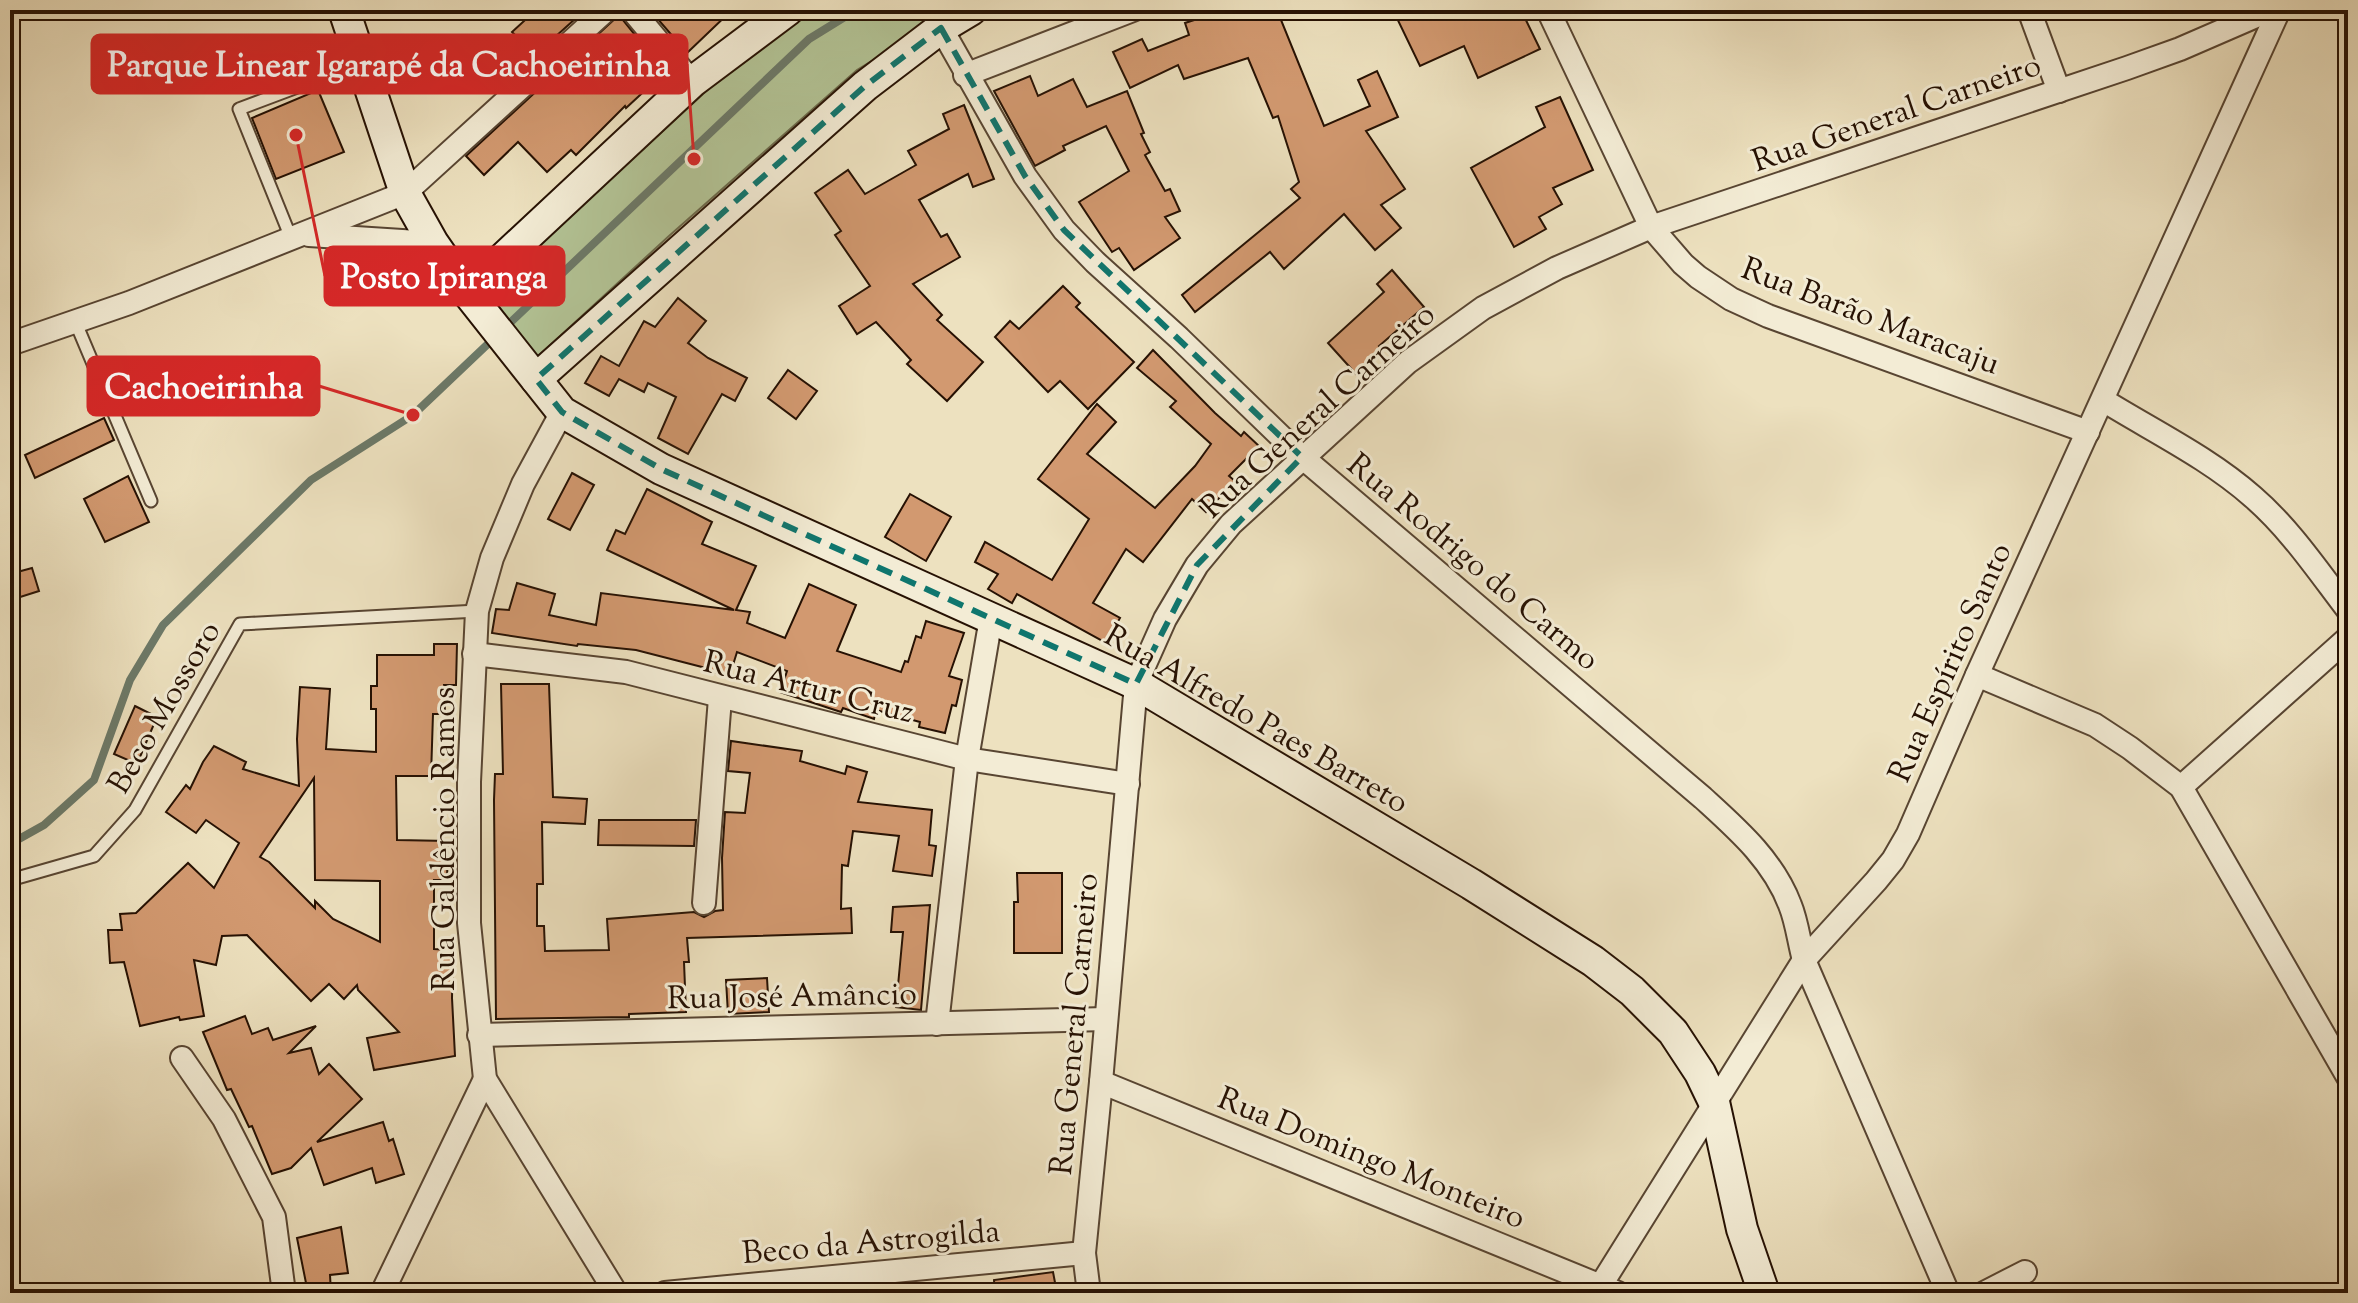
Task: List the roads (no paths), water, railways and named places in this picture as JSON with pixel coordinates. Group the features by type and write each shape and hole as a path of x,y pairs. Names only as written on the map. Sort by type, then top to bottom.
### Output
{"street":[{"name":"Rua Alfredo Paes Barreto","path":"344,10 405,193 433,243 474,301 562,412 661,469 1136,684 1471,884 1593,961 1632,991 1673,1032 1688,1052 1714,1102 1742,1229 1764,1293"},
{"path":"10,344 129,303 405,193 606,10"},
{"path":"632,10 692,82"},
{"path":"474,301 692,82 788,10"},
{"path":"532,373 865,86 941,28 971,10"},
{"path":"965,75 1133,10"},
{"name":"Rua Barão Maracaju","path":"1548,10 1651,227 1698,277 1750,308 2088,432"},
{"path":"2029,10 2059,91"},
{"name":"Rua General Carneiro","path":"1089,1293 1084,1253 1136,684 1165,619 1197,565 1231,524 1408,362 1483,308 1557,268 1651,227 2180,49 2270,10"},
{"name":"Rua Espírito Santo","path":"1604,1290 1714,1102 1804,960 1893,860 1908,834 2279,10"},
{"name":"Rua Rodrigo do Carmo","path":"941,28 1025,176 1064,230 1302,457 1741,832 1768,863 1790,905 1804,960 1948,1293"},
{"path":"296,236 433,243"},
{"path":"2103,400 2220,471 2252,496 2282,524 2348,610"},
{"name":"Rua Galdêncio Ramos","path":"562,412 523,484 502,533 477,611 469,782 469,923 485,1079 616,1293"},
{"path":"937,1024 967,759 991,618"},
{"path":"2181,787 2348,638"},
{"name":"Rua Artur Cruz","path":"474,654 626,672 967,759 1128,784"},
{"path":"1977,675 2095,725 2181,787 2348,1077"},
{"path":"704,903 720,698"},
{"name":"Rua José Amâncio","path":"479,1035 1106,1019"},
{"path":"182,1058 224,1119 274,1217 284,1293"},
{"path":"382,1293 485,1079"},
{"name":"Rua Domingo Monteiro","path":"1101,1082 1604,1290"},
{"name":"Beco da Astrogilda","path":"665,1293 1084,1253"},
{"path":"1984,1293 2025,1272"}],"lane":[{"path":"296,236 239,109 361,63"},
{"path":"74,320 151,501"},
{"name":"Beco Mossoro","path":"10,880 94,856 135,810 240,624 477,611"}],"waterway":[{"path":"10,844 44,825 94,780 130,680 163,625 311,480 413,415 809,39 856,10"}],"place":[{"name":"Posto Ipiranga","path":"296,135"},
{"name":"Parque Linear Igarapé da Cachoeirinha","path":"694,159"},
{"name":"Cachoeirinha","path":"413,415"}]}
